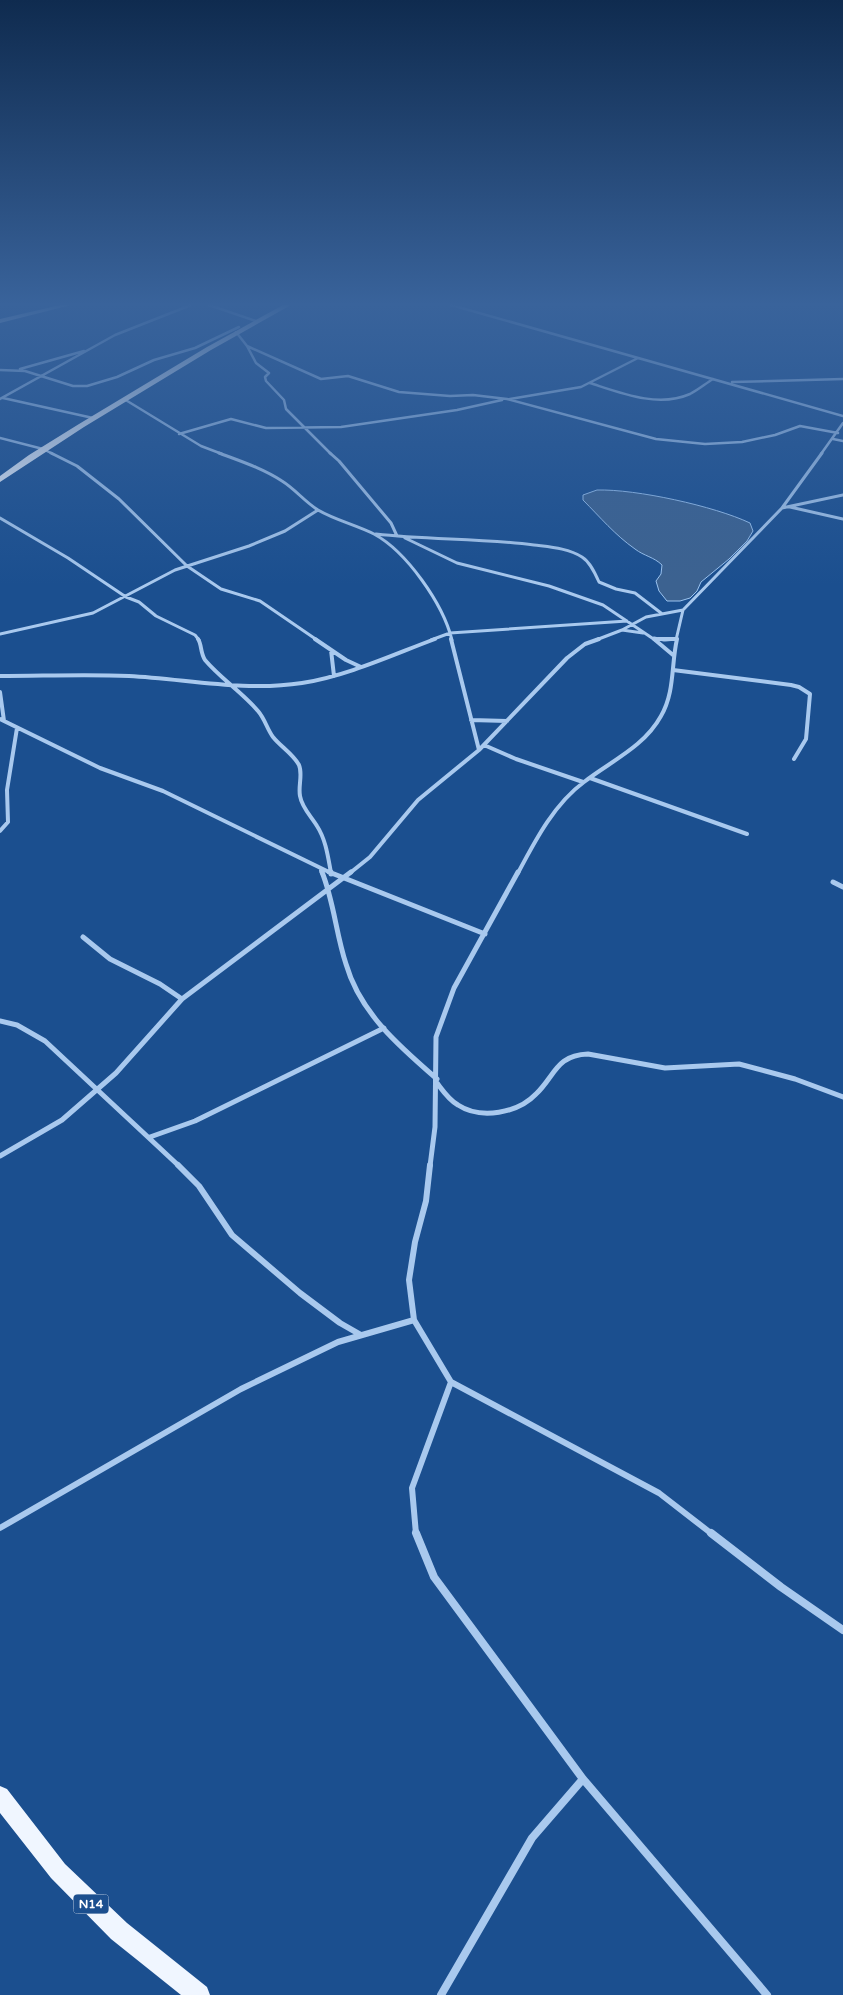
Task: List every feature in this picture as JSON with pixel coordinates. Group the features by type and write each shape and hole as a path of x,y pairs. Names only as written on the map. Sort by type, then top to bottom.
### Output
{"main road":[{"path":"0,480 43,449 124,399"},
{"name":"N14","path":"0,1796 58,1871 119,1930 199,1995"}],"street":[{"path":"1,398 93,418"},
{"path":"282,398 286,409 315,440 339,461 400,537 457,563 549,586 603,604 653,638 673,655"},
{"path":"494,398 636,435 683,443 742,442 775,435 800,426 838,433"},
{"path":"179,434 231,418 266,428 299,427 306,429 341,427 457,410 517,398"},
{"path":"654,398 676,398"},
{"path":"780,398 843,416"},
{"path":"124,399 201,446 254,466 282,481 318,510 374,534 385,541 420,578 440,608 450,633 479,750"},
{"path":"843,423 833,440 782,508 683,610 673,655 669,700 661,717 648,734 623,756 582,782 560,804 534,843 454,988 436,1037 435,1127 426,1201 415,1242 410,1280 414,1320 451,1382 659,1494 781,1587 843,1630"},
{"path":"0,438 43,449 77,466 119,499 187,566 221,589 260,601 331,650 362,667"},
{"path":"833,440 843,441"},
{"path":"782,508 843,495"},
{"path":"789,507 843,519"},
{"path":"0,634 38,624 77,618 94,612 126,597 151,580 187,566 238,551 288,530 318,510"},
{"path":"0,518 68,558 126,597 138,602 156,616 195,635 200,641 200,651 205,659 230,686 257,710 266,722 272,736 294,758 300,767 300,796 305,809 318,827 327,850 331,874"},
{"path":"374,534 400,537 504,541 559,548 582,557 592,568 599,582 616,590 635,593 661,613"},
{"path":"0,1156 62,1120 97,1091 182,999 299,910 330,889 370,856 418,800 479,750 567,658 585,644 622,630 646,617 683,610"},
{"path":"0,676 129,676 230,686 274,686 302,683 334,676 450,633 627,621"},
{"path":"622,630 646,634"},
{"path":"653,638 664,640 677,638"},
{"path":"331,650 334,676"},
{"path":"673,670 791,685 806,691 810,694 806,739 794,759"},
{"path":"0,692 2,720 17,728 100,768 162,791 331,874 485,934"},
{"path":"471,720 507,721"},
{"path":"0,831 8,822 7,790 17,728"},
{"path":"484,745 516,759 582,782"},
{"path":"590,778 748,834"},
{"path":"321,869 330,889 346,967 360,995 391,1039 437,1081 460,1107 477,1113 498,1114 518,1106 537,1095 561,1063 574,1054 590,1053 658,1068 739,1064 752,1066 795,1079 843,1097"},
{"path":"833,882 843,887"},
{"path":"83,937 110,959 160,984 182,999"},
{"path":"0,1021 17,1026 45,1041 97,1091 150,1137 199,1186 232,1235 300,1293 340,1323 362,1335"},
{"path":"150,1137 196,1121 384,1028"},
{"path":"0,1528 241,1388 338,1342 414,1320"},
{"path":"451,1382 412,1488 416,1533 434,1577 583,1779 767,1995"},
{"path":"441,1995 532,1838 583,1779"}],"water":[{"path":"597,490 632,492 696,505 750,523 753,531 747,541 729,559 701,582 697,591 690,598 680,601 667,601 659,591 656,581 661,574 662,565 628,544 583,500 583,495"}]}
